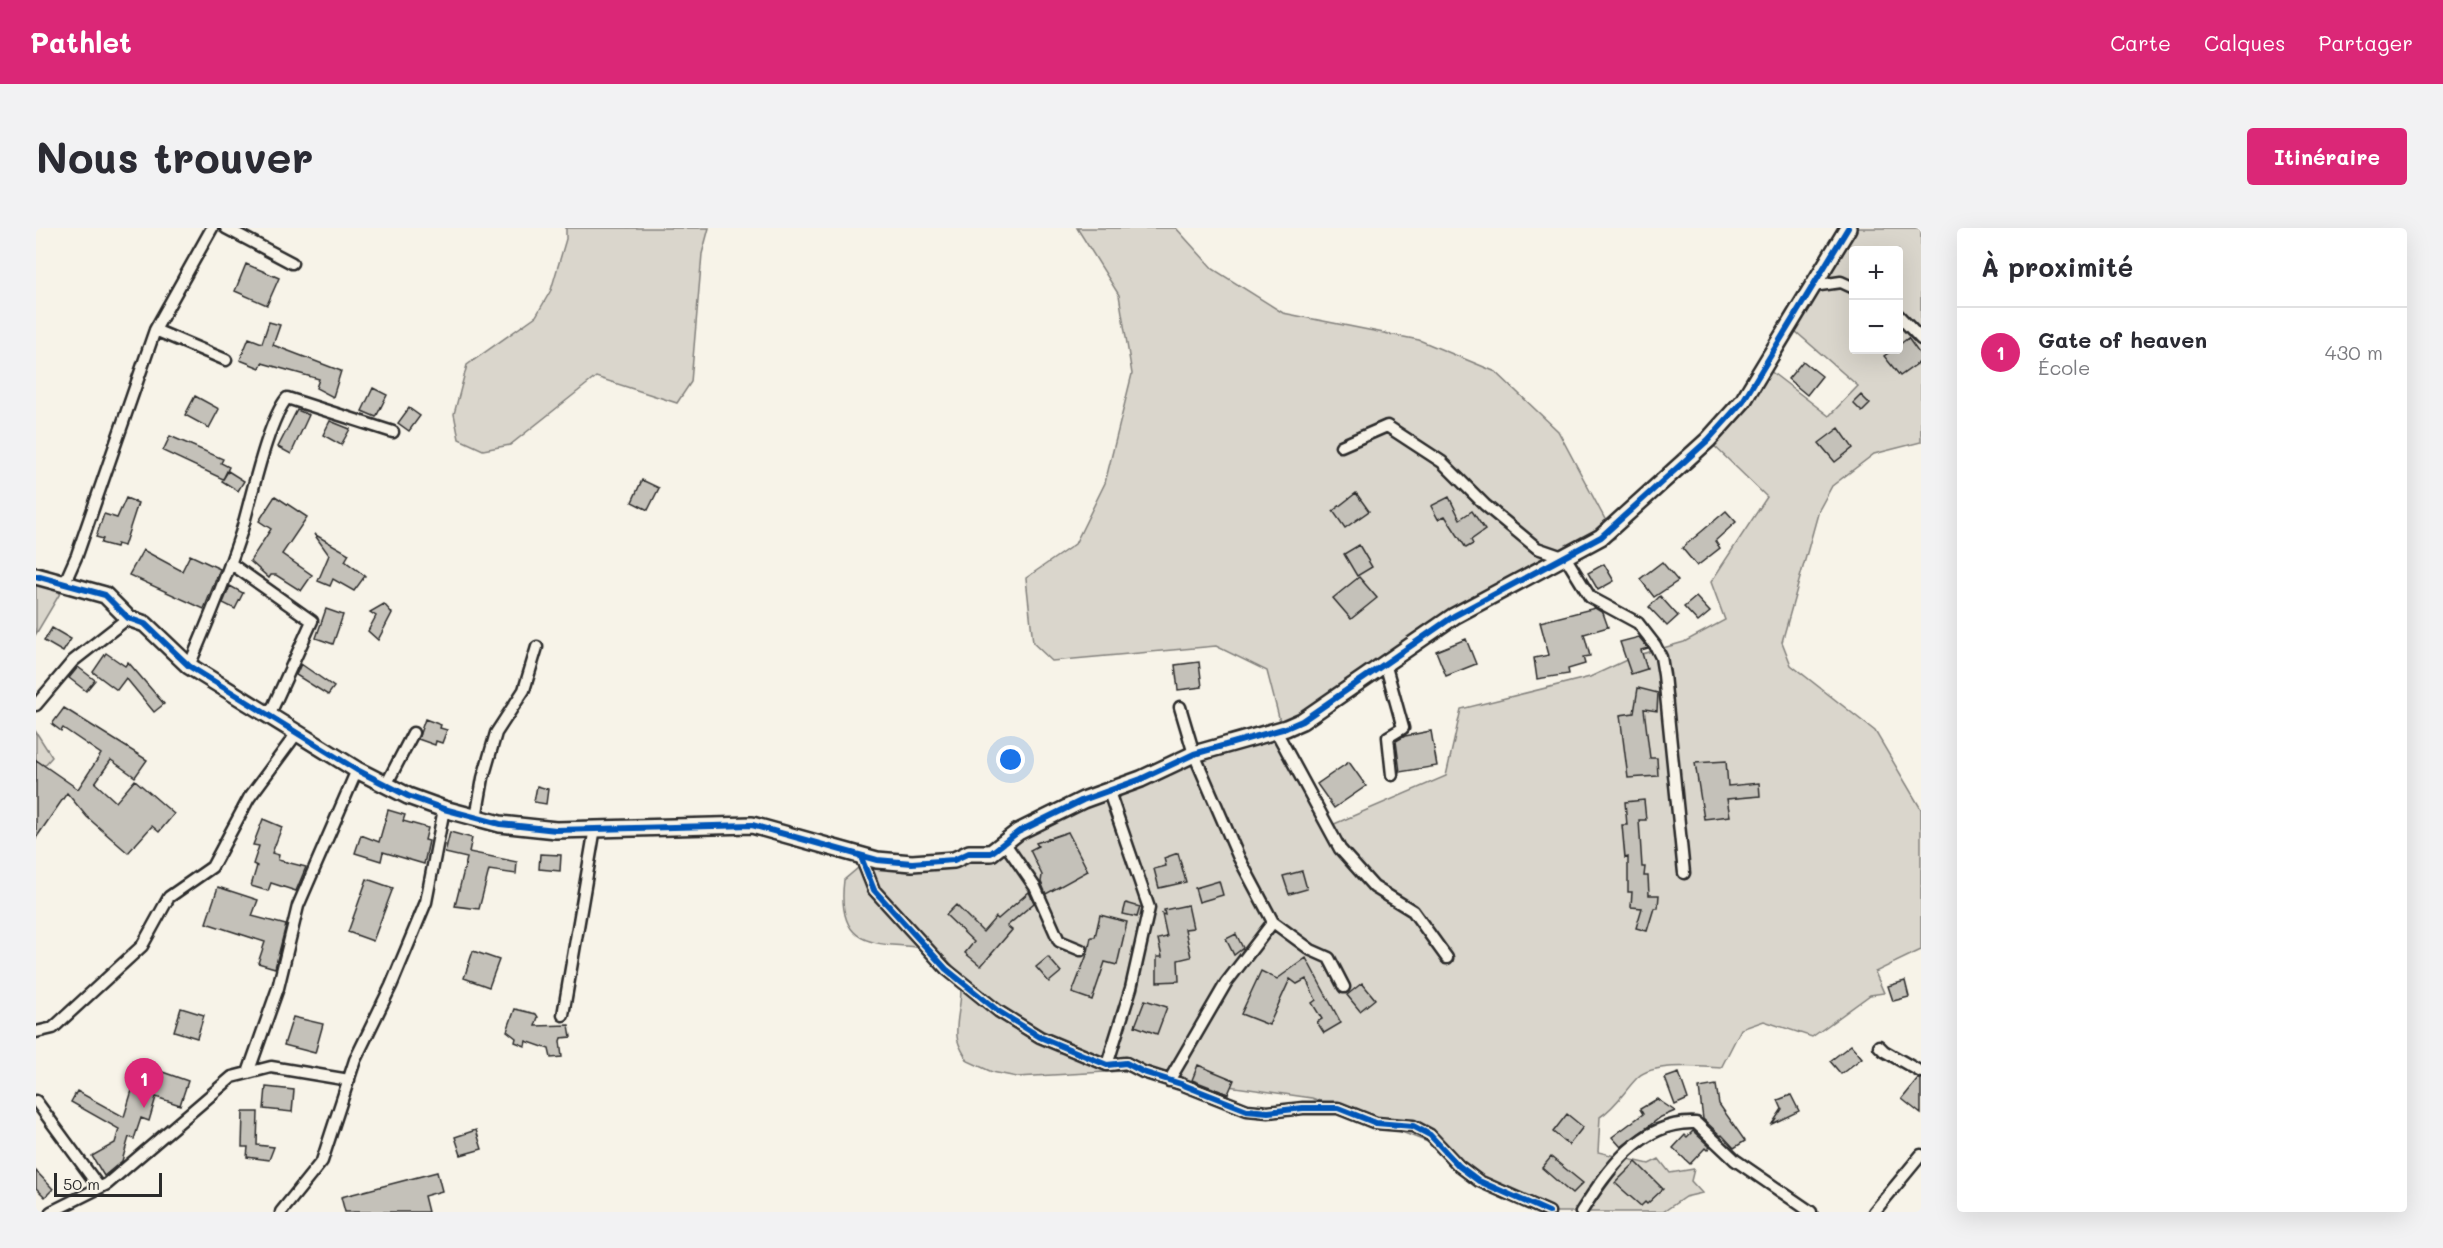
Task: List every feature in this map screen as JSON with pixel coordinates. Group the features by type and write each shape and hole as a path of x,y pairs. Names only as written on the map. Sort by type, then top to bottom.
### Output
{"street":[{"path":"65,582 77,555 155,330 212,228"},
{"path":"226,228 292,263"},
{"path":"36,576 65,582 105,595 128,618 145,624 189,666 357,770 386,785 444,809 476,818 556,830 752,825 861,857 912,863 954,860 969,853 991,853 1018,832 1108,789 1141,779 1194,754 1276,731 1302,721 1454,616 1566,558 1600,537 1719,428 1748,393 1848,228"},
{"path":"1813,286 1841,282 1849,286"},
{"path":"1903,319 1921,339"},
{"path":"155,330 226,360"},
{"path":"189,666 230,563 267,444 287,398 393,432"},
{"path":"1341,446 1387,426 1442,462 1485,505 1537,548 1566,558 1590,597 1638,623 1661,657 1684,873"},
{"path":"230,563 312,621 269,716"},
{"path":"36,705 73,661 128,618"},
{"path":"476,818 483,778 496,733 524,690 537,648"},
{"path":"1385,663 1403,728 1388,737 1392,776"},
{"path":"1180,708 1194,754 1239,858 1274,922 1311,950 1329,958 1344,987"},
{"path":"1276,731 1340,849 1374,887 1413,910 1447,958"},
{"path":"36,1032 52,1028 142,946 168,897 212,867 249,798 297,733"},
{"path":"386,785 413,733"},
{"path":"249,1073 278,988 298,906 357,770"},
{"path":"1107,1065 1131,988 1149,908 1108,789"},
{"path":"281,1212 322,1161 349,1080 426,902 444,809"},
{"path":"563,1015 595,828"},
{"path":"1005,842 1035,887 1059,940 1081,950"},
{"path":"861,857 874,890 946,969 998,1011 1040,1038 1107,1065 1126,1063 1247,1110 1268,1112 1303,1108 1338,1108 1376,1123 1413,1126 1430,1135 1459,1166 1479,1181 1549,1212"},
{"path":"1169,1081 1226,983 1274,922"},
{"path":"1879,1046 1884,1052 1921,1072"},
{"path":"51,1212 107,1184 232,1077 271,1067 349,1080"},
{"path":"36,1101 99,1187"},
{"path":"1581,1212 1604,1175 1635,1143 1683,1123 1696,1124 1735,1160 1811,1212"},
{"path":"1874,1212 1921,1155"}],"shaded area":[{"path":"566,228 709,228 702,254 691,382 677,403 596,377 510,445 483,450 459,439 454,414 467,365 536,316 551,290 566,239"},
{"path":"1077,228 1176,228 1213,269 1283,313 1419,340 1496,372 1558,431 1615,538 1466,613 1283,734 1332,825 1446,776 1461,709 1590,677 1635,656 1684,642 1725,620 1711,582 1767,497 1708,440 1761,364 1829,416 1858,386 1787,324 1849,228 1921,228 1921,442 1874,454 1832,486 1819,510 1782,642 1791,665 1875,731 1921,809 1921,950 1875,972 1884,993 1870,995 1812,1037 1764,1021 1741,1029 1721,1068 1678,1066 1645,1072 1600,1117 1598,1152 1649,1164 1659,1159 1670,1173 1694,1169 1691,1181 1702,1193 1685,1197 1663,1212 1533,1212 1441,1147 1312,1098 1123,1071 1017,1077 992,1072 968,1061 958,1042 957,1026 961,991 960,982 952,965 938,953 920,948 882,944 865,939 851,929 844,910 844,880 864,863 963,852 1010,836 1137,773 1283,733 1267,671 1216,646 1052,661 1033,643 1026,578 1075,544 1105,483 1132,374 1119,295"},
{"path":"36,579 65,585 36,634"},
{"path":"36,732 52,757 36,775"}],"building":[{"path":"246,264 279,278 267,305 235,291"},
{"path":"269,322 280,325 273,345 341,371 333,397 316,388 319,379 262,363 260,368 240,360 249,338 262,343"},
{"path":"1908,338 1921,356 1921,361 1900,376 1884,356 1903,354 1903,342"},
{"path":"1803,361 1822,376 1807,395 1788,379"},
{"path":"373,388 387,395 376,417 362,411"},
{"path":"1861,395 1870,404 1862,412 1853,403"},
{"path":"195,396 219,409 209,428 185,415"},
{"path":"409,408 420,416 409,431 398,423"},
{"path":"297,410 309,415 291,454 278,447"},
{"path":"330,421 350,429 341,445 323,435"},
{"path":"1839,428 1853,448 1835,462 1819,443"},
{"path":"170,436 223,459 221,463 229,467 223,479 163,451"},
{"path":"228,471 244,481 238,491 222,481"},
{"path":"642,480 659,488 648,510 632,502"},
{"path":"1356,493 1369,511 1345,528 1333,511"},
{"path":"275,496 307,517 282,554 312,575 301,591 276,575 271,575 269,578 250,561 271,529 259,521"},
{"path":"1449,497 1460,519 1472,511 1485,530 1471,540 1473,544 1466,548 1445,516 1438,519 1431,506"},
{"path":"126,498 138,503 124,546 117,544 116,547 101,543 103,539 96,537 104,514 117,518"},
{"path":"1726,511 1736,522 1715,541 1720,548 1697,566 1682,548"},
{"path":"314,534 349,554 345,561 365,576 354,591 333,579 330,586 318,581 329,555"},
{"path":"1359,545 1372,567 1357,576 1344,554"},
{"path":"143,550 182,571 190,555 220,569 204,609 129,575"},
{"path":"1662,562 1678,581 1654,597 1640,579"},
{"path":"1604,564 1614,581 1598,590 1588,573"},
{"path":"1359,577 1377,598 1351,619 1333,598"},
{"path":"230,586 243,593 235,609 223,603"},
{"path":"1660,596 1678,616 1667,626 1649,607"},
{"path":"1696,597 1710,612 1698,622 1684,607"},
{"path":"384,604 392,613 378,640 368,631 376,616 370,612"},
{"path":"1595,608 1603,613 1608,627 1584,634 1590,656 1583,657 1585,664 1568,669 1569,674 1537,679 1534,658 1549,655 1540,622"},
{"path":"326,609 343,615 333,644 316,638"},
{"path":"52,628 71,639 63,652 44,641"},
{"path":"1639,637 1648,648 1641,650 1647,669 1631,674 1620,642"},
{"path":"1466,639 1476,664 1446,676 1436,651"},
{"path":"106,653 125,666 128,662 164,704 154,712 126,678 117,690 93,672"},
{"path":"1199,662 1202,687 1178,690 1175,665"},
{"path":"301,664 334,687 328,695 296,675"},
{"path":"78,667 95,680 86,691 69,678"},
{"path":"1638,688 1658,693 1657,711 1644,709 1650,758 1657,758 1658,776 1628,778 1620,715 1634,713"},
{"path":"64,708 147,760 135,777 111,760 95,783 116,802 135,780 174,814 159,832 152,826 128,853 87,817 67,793 36,838 36,760 78,789 101,754 63,728 61,731 52,724"},
{"path":"425,719 447,730 442,743 436,741 435,745 418,739"},
{"path":"1431,731 1437,766 1400,772 1396,741 1405,736"},
{"path":"1726,761 1728,786 1759,783 1760,796 1727,799 1730,816 1704,819 1695,763"},
{"path":"1349,762 1366,786 1334,808 1317,784"},
{"path":"537,786 548,789 546,804 534,802"},
{"path":"1644,800 1646,820 1639,820 1642,867 1645,867 1644,876 1648,876 1649,895 1659,895 1658,908 1654,908 1647,931 1636,928 1642,908 1631,907 1632,892 1628,892 1628,857 1625,858 1622,825 1627,825 1625,802"},
{"path":"388,810 405,815 403,821 428,828 425,840 429,841 424,864 383,852 381,861 355,853 361,835 379,842"},
{"path":"263,819 282,827 272,853 279,855 278,860 306,867 296,891 271,883 268,891 251,886 257,866 253,864 259,846 253,845"},
{"path":"450,832 472,838 469,852 517,862 516,874 489,870 479,909 455,906 467,858 445,853"},
{"path":"1068,832 1088,871 1046,894 1041,882 1042,875 1030,850 1038,846 1036,843"},
{"path":"1178,853 1186,882 1159,888 1154,869 1166,866 1164,858"},
{"path":"540,854 561,855 560,871 539,869"},
{"path":"1302,871 1307,889 1289,894 1283,876"},
{"path":"367,879 393,888 373,941 348,932"},
{"path":"1219,881 1223,895 1199,902 1195,888"},
{"path":"218,887 258,900 252,916 286,925 275,968 258,963 265,942 206,923"},
{"path":"1029,892 1034,903 1007,926 1012,930 981,966 965,953 974,942 946,915 956,905 983,932 996,917 998,919"},
{"path":"1126,903 1140,907 1137,917 1123,914"},
{"path":"1188,905 1193,928 1185,929 1191,957 1178,960 1179,981 1157,982 1157,957 1162,957 1158,939 1167,937 1162,914 1165,915 1164,910"},
{"path":"1100,915 1127,922 1117,965 1105,962 1092,1000 1072,993 1088,952 1091,937 1095,937"},
{"path":"1236,934 1243,948 1234,955 1226,939"},
{"path":"473,951 499,960 489,987 464,978"},
{"path":"1048,957 1061,972 1049,982 1036,967"},
{"path":"1306,958 1341,1023 1324,1033 1317,1022 1322,1019 1312,1003 1316,1000 1306,979 1297,984 1290,979 1269,1025 1241,1014 1261,971 1277,979"},
{"path":"1905,981 1909,997 1893,1001 1888,986"},
{"path":"1362,983 1375,999 1360,1011 1347,995"},
{"path":"1145,1000 1167,1007 1157,1034 1135,1026"},
{"path":"181,1008 204,1015 197,1038 174,1031"},
{"path":"515,1009 536,1014 538,1017 535,1026 569,1025 571,1037 561,1038 560,1041 562,1057 551,1058 549,1049 526,1041 525,1046 515,1042 516,1038 507,1031"},
{"path":"293,1017 323,1024 315,1053 284,1045"},
{"path":"1851,1045 1862,1058 1841,1074 1830,1061"},
{"path":"140,1064 188,1081 180,1105 156,1097 149,1121 141,1118 134,1139 129,1137 122,1161 104,1176 92,1156 115,1143 119,1129 71,1102 77,1091 124,1117"},
{"path":"1198,1065 1234,1080 1228,1094 1192,1080"},
{"path":"1679,1073 1688,1099 1675,1105 1665,1078"},
{"path":"1918,1079 1921,1079 1921,1114 1902,1099"},
{"path":"1716,1085 1719,1104 1745,1141 1734,1148 1703,1119 1699,1088"},
{"path":"266,1087 294,1090 292,1112 264,1109"},
{"path":"1791,1095 1799,1111 1772,1124 1782,1109 1778,1100"},
{"path":"1657,1099 1675,1111 1661,1117 1621,1147 1612,1137 1643,1114 1640,1109"},
{"path":"243,1112 258,1112 257,1145 274,1147 269,1160 247,1157 248,1147 242,1147"},
{"path":"1567,1114 1583,1127 1569,1145 1553,1132"},
{"path":"476,1130 482,1149 461,1155 455,1137"},
{"path":"1693,1131 1710,1147 1707,1150 1705,1148 1690,1164 1673,1148 1685,1135 1687,1137"},
{"path":"1551,1157 1583,1183 1572,1194 1542,1168"},
{"path":"1636,1162 1663,1189 1647,1204 1645,1202 1641,1206 1615,1183"},
{"path":"36,1171 53,1189 45,1197 36,1188"},
{"path":"437,1172 442,1191 424,1196 428,1212 345,1212 341,1197"}],"cycle path":[{"path":"36,576 105,595 128,618 145,624 189,666 357,770 408,796 444,809 500,824 556,830 752,825 877,860 912,863 954,860 969,853 991,853 1018,832 1083,800 1141,779 1194,754 1286,728 1302,721 1454,616 1601,537 1708,440 1743,401 1848,228"},
{"path":"861,857 874,890 946,969 998,1011 1040,1037 1107,1065 1126,1063 1143,1072 1247,1110 1268,1112 1303,1108 1338,1108 1376,1123 1413,1126 1430,1135 1459,1166 1479,1181 1549,1212"}],"place":[{"name":"Gate of heaven","path":"144,1108"}]}
